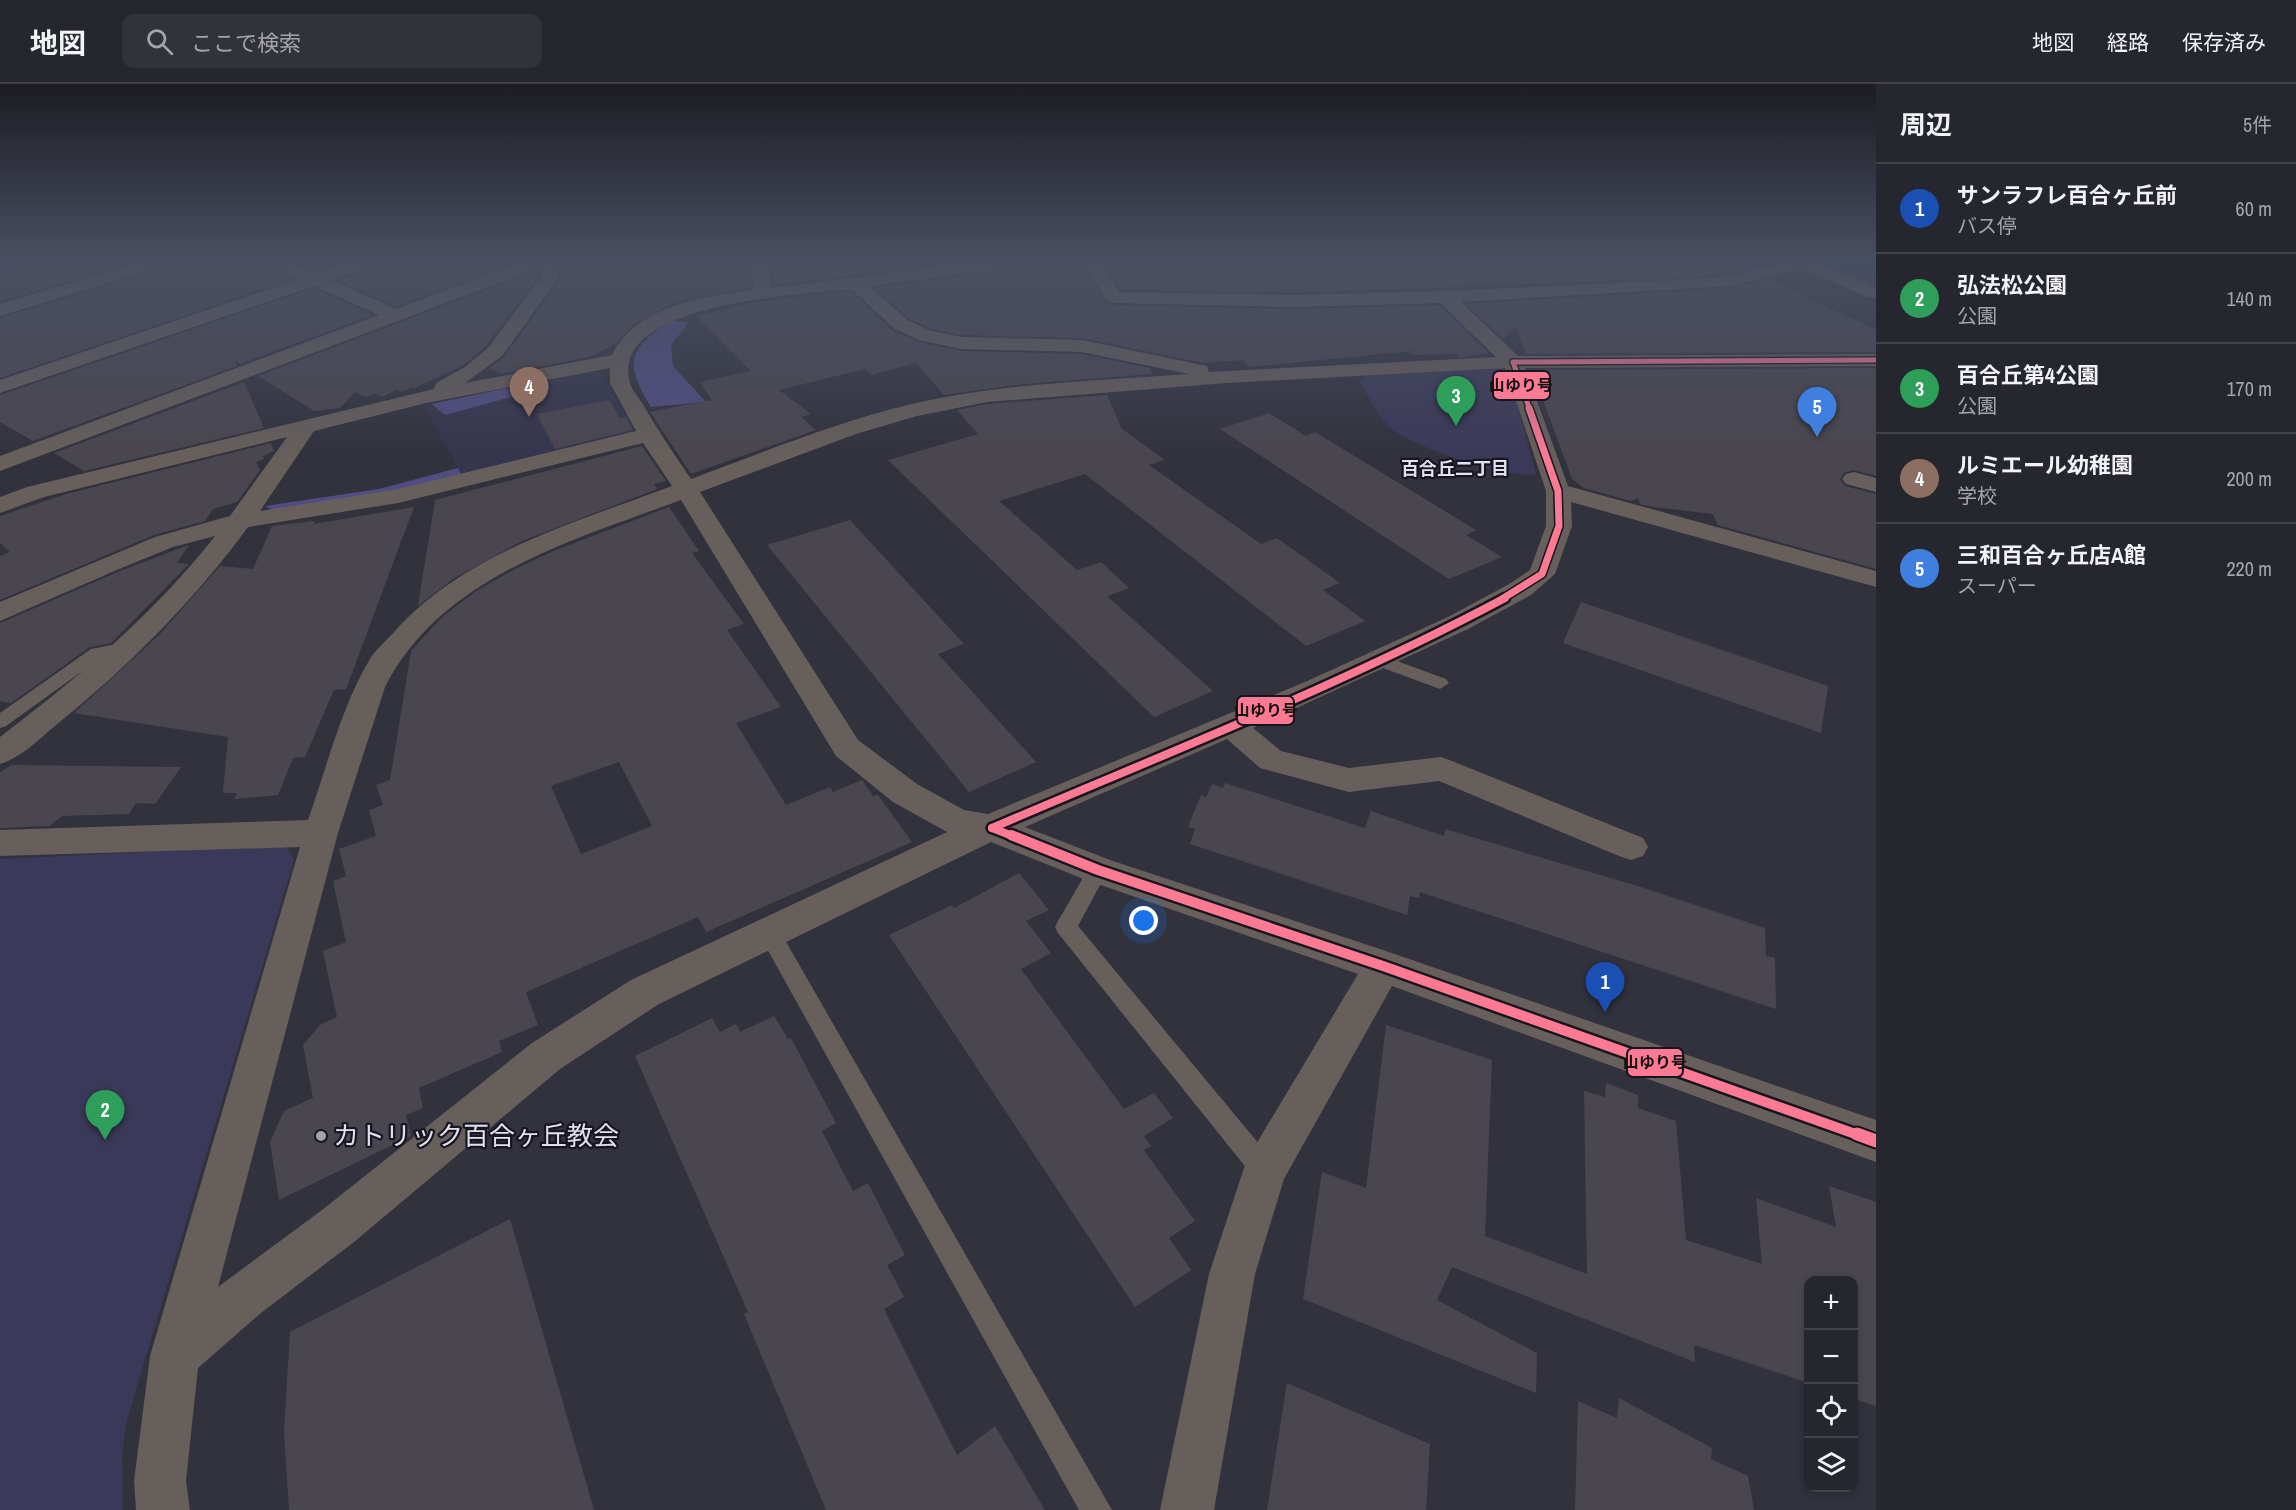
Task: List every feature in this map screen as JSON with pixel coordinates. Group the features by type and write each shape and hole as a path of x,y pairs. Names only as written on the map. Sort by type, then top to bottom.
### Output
{"street":[{"path":"0,387 182,325"},
{"path":"0,465 369,325"},
{"path":"426,397 472,371 495,352 515,325"},
{"path":"651,325 629,341 620,360 620,383 649,435 686,489 847,748 905,793 957,822 992,828 1098,870 1383,966 1876,1141"},
{"path":"901,325 927,336 962,343 1082,346 1154,359 1227,377"},
{"path":"175,1356 244,1296 338,1226 546,1056 645,992 949,845 1231,726 1378,660 1500,601 1542,574 1559,526 1558,490 1513,362 1474,325"},
{"path":"0,506 36,492 308,424 426,397 620,360"},
{"path":"163,1510 160,1481 175,1356 321,833 370,687 383,662 419,621 464,584 532,547 686,489 848,429 948,403 1013,393 1227,377 1513,362 1876,360"},
{"path":"0,753 71,699 198,574 241,521 308,424"},
{"path":"0,612 142,551 241,521 398,496 649,435"},
{"path":"0,465 36,492"},
{"path":"1558,490 1876,579"},
{"path":"1231,726 1271,760 1349,780 1441,770 1631,847"},
{"path":"0,843 321,833"},
{"path":"1187,1510 1232,1274 1265,1172 1383,966"}],"lane":[{"path":"0,722 97,653 127,646"},
{"path":"1378,660 1440,683"},
{"path":"1098,870 1066,927 1265,1172"},
{"path":"769,932 1096,1510"}],"shaded area":[{"path":"665,325 687,325 671,345 673,366 706,402 651,407 634,369 638,350"},
{"path":"1499,367 1508,371 1536,474 1523,475 1505,472 1463,461 1405,437 1393,430 1383,419 1359,381 1366,376"},
{"path":"591,371 601,373 634,428 629,435 462,476 424,406"},
{"path":"507,388 515,396 445,415 432,404"},
{"path":"458,468 462,476 411,488 274,511 265,506 379,489"},
{"path":"285,845 294,860 127,1420 122,1455 123,1510 0,1510 0,859"}],"building":[{"path":"0,325 158,325 0,378"},
{"path":"207,325 347,325 240,364 235,361 237,366 33,441 0,422 0,395"},
{"path":"394,325 502,325 486,346 464,365 415,388 401,392 397,390 382,397 375,393 367,397 355,392 340,408 314,411 258,376"},
{"path":"527,325 635,325 616,344 589,357 501,374 489,368 504,357"},
{"path":"705,325 886,325 893,331 919,342 962,351 1082,354 1149,368 1153,374 1014,385 944,395 916,363 871,375 865,369 779,390 811,414 801,417 816,430 691,474 650,412 712,400 700,382 751,371"},
{"path":"922,325 1459,325 1489,353 1460,357 1457,354 1412,355 1412,351 1250,367 1243,360 1203,363 1082,338 962,335 932,329"},
{"path":"1488,325 1864,325 1876,330 1876,352 1526,354 1516,326 1503,339"},
{"path":"1876,368 1876,476 1853,470 1844,473 1840,479 1845,486 1876,494 1876,569 1718,525 1713,514 1654,507 1640,504 1638,498 1631,501 1584,488 1572,479 1532,370"},
{"path":"244,382 264,428 84,471 54,453"},
{"path":"1107,395 1122,429 1165,460 1149,465 1261,544 1277,538 1340,583 1323,590 1365,621 1306,646 1085,474 999,501 1077,570 1101,562 1129,588 1107,596 1213,691 1154,717 888,460 978,434 957,410 987,404"},
{"path":"609,400 620,418 626,417 633,430 555,449 537,414"},
{"path":"1269,413 1306,436 1315,432 1476,530 1466,535 1502,557 1449,579 1220,429"},
{"path":"271,443 274,451 256,462 260,470 237,502 213,509 205,521 154,535 0,600 0,556 10,552 0,543 0,516 66,494"},
{"path":"642,446 666,481 654,484 657,489 522,541 453,579 418,606 435,500"},
{"path":"414,507 346,689 334,690 305,757 293,758 278,795 234,799 237,793 223,793 228,737 74,713 160,634 220,566 253,569 272,526 315,521 314,524"},
{"path":"669,507 699,551 692,553 744,624 727,630 781,707 736,723 786,805 830,787 833,792 862,780 873,796 878,795 912,842 706,932 698,917 526,992 538,1025 499,1041 502,1052 419,1088 423,1108 406,1115 411,1136 279,1200 270,1142 284,1111 313,1098 303,1045 320,1025 337,1017 323,951 346,942 333,881 346,876 339,849 376,836 369,810 383,805 376,785 390,780 411,651 441,618 476,591 556,550","holes":["619,762 652,826 581,854 551,786"]},
{"path":"850,520 964,644 938,654 1036,762 969,792 767,545"},
{"path":"189,545 177,563 189,564 111,643 90,647 11,703 0,701 0,623 120,571"},
{"path":"1581,602 1828,686 1821,733 1563,643"},
{"path":"12,765 181,767 155,804 136,803 129,814 62,816 49,826 0,828 0,772"},
{"path":"1225,783 1365,828 1371,811 1444,836 1445,829 1641,887 1765,928 1766,956 1775,958 1776,1009 1420,892 1419,898 1410,896 1407,915 1190,844 1195,829 1188,827 1201,795 1206,797 1212,784 1223,788"},
{"path":"1019,873 1049,910 1026,921 1051,953 1021,969 1124,1109 1154,1093 1173,1118 1144,1136 1151,1146 1144,1150 1195,1221 1169,1238 1191,1270 1135,1307 889,935 952,905 954,908"},
{"path":"774,1016 788,1039 791,1038 836,1123 822,1131 853,1191 868,1183 905,1255 887,1265 904,1297 884,1309 957,1455 995,1426 1045,1510 826,1510 744,1314 748,1312 635,1056 712,1018 720,1032 736,1024 740,1032"},
{"path":"1386,1025 1492,1060 1485,1236 1587,1274 1584,1091 1605,1097 1606,1083 1638,1095 1638,1108 1676,1121 1686,1240 1762,1264 1756,1198 1836,1227 1829,1186 1876,1202 1876,1406 1858,1400 1858,1276 1804,1276 1804,1381 1694,1345 1695,1362 1452,1267 1437,1300 1537,1353 1536,1393 1303,1299 1322,1172 1366,1188"},
{"path":"510,1219 594,1510 289,1510 284,1431 290,1332"},
{"path":"1287,1383 1430,1444 1426,1510 1267,1510"},
{"path":"1619,1398 1712,1448 1711,1459 1748,1476 1754,1510 1575,1510 1578,1401 1617,1418"}],"transit line":[{"name":"山ゆり号","path":"992,828 1316,689 1458,623 1521,589 1542,574 1559,526 1558,491 1513,362 1876,360"},
{"name":"山ゆり号","path":"992,828 1098,870 1383,966 1876,1141"}],"place":[{"name":"ルミエール幼稚園","path":"529,417"},
{"name":"百合丘第4公園","path":"1456,426"},
{"name":"三和百合ヶ丘店A館","path":"1817,437"},
{"name":"サンラフレ百合ヶ丘前","path":"1605,1012"},
{"name":"カトリック百合ヶ丘教会","path":"321,1136"},
{"name":"弘法松公園","path":"105,1140"}],"district":[{"name":"百合丘二丁目","path":"1455,469"}]}
